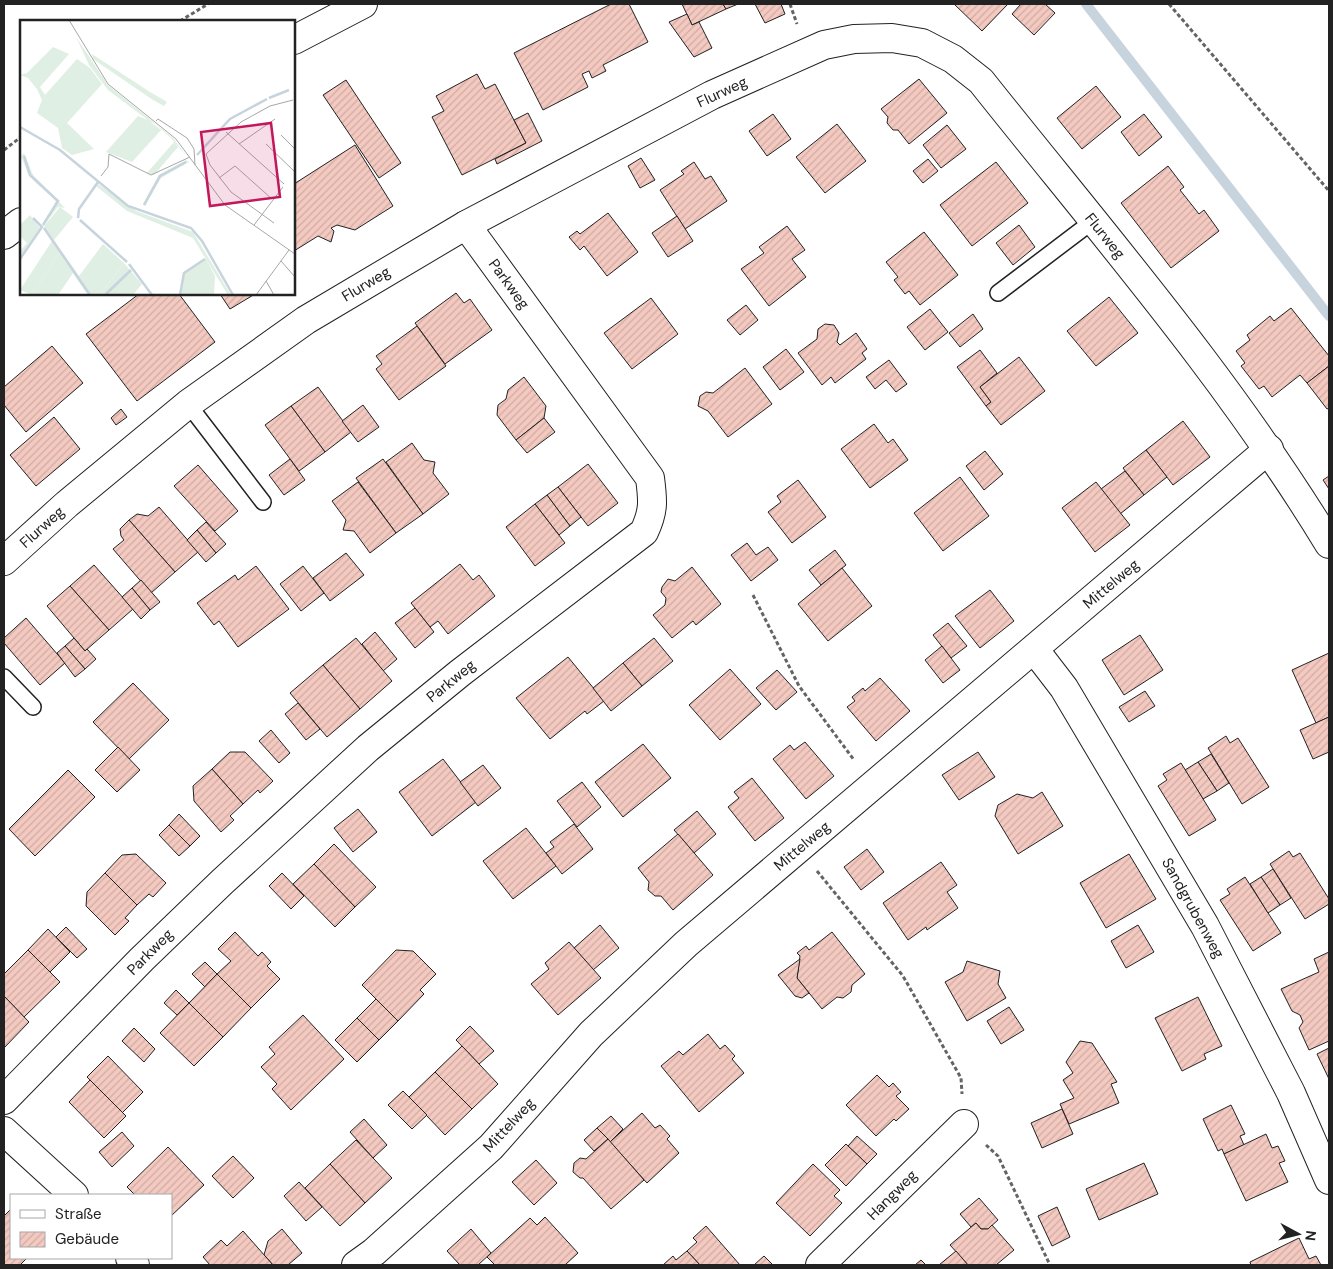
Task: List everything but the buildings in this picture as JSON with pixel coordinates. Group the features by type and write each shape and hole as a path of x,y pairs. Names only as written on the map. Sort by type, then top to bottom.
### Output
{"street":[{"path":"295,39 363,4"},
{"name":"Flurweg","path":"4,561 67,504 188,404 306,320 466,225 712,96 824,45 854,38 892,38 922,43 953,59 981,81 1184,334 1269,449 1329,544"},
{"path":"4,235 20,223"},
{"name":"Parkweg","path":"4,1100 169,933 368,748 460,673 644,532 651,517 654,502 650,478 466,225"},
{"name":"Mittelweg","path":"356,1265 374,1252 491,1147 591,1034 680,950 1269,449"},
{"name":"Sandgrubenweg","path":"1034,649 1064,688 1205,926 1291,1093 1329,1180"},
{"name":"Hangweg","path":"820,1265 964,1124"},
{"path":"4,1131 73,1194"}],"lane":[{"path":"998,293 1093,221"},
{"path":"188,404 263,502"},
{"path":"4,677 33,707"}],"path":[{"path":"182,20 208,4"},
{"path":"1169,4 1329,191"},
{"path":"4,150 20,138"},
{"path":"753,595 798,686 873,786"},
{"path":"799,849 903,976 961,1078 964,1124 998,1156 1050,1265"}],"waterway":[{"path":"1086,4 1329,316"}]}
